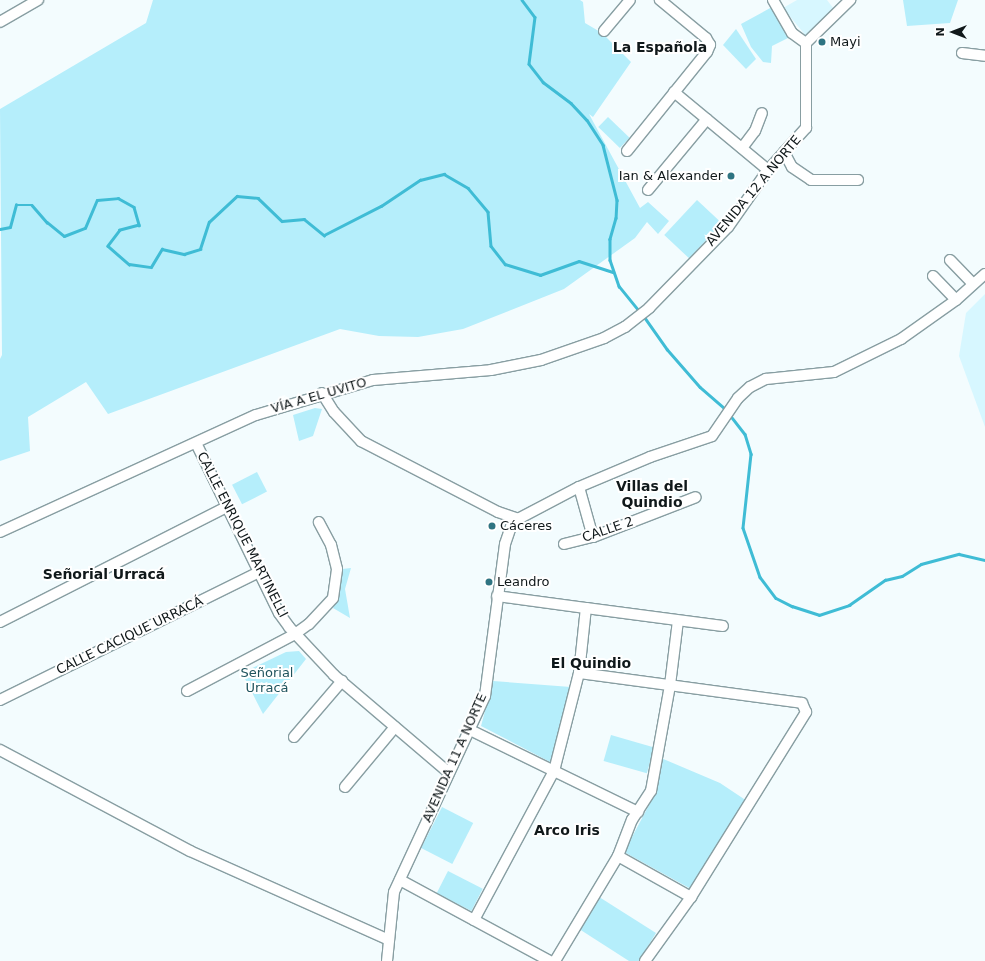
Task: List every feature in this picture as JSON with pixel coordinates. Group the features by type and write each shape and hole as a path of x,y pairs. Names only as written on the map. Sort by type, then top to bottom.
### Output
{"street":[{"path":"0,22 38,0"},
{"path":"604,31 630,0"},
{"path":"627,151 708,52 710,45 706,38 660,0"},
{"path":"773,0 792,33 806,43 850,0"},
{"name":"AVENIDA 12 A NORTE","path":"649,308 728,227 768,170 806,128 806,43"},
{"path":"962,53 985,56"},
{"path":"674,92 768,170"},
{"path":"742,148 755,132 762,113"},
{"path":"648,190 707,118"},
{"path":"784,152 792,166 811,180 858,180"},
{"path":"950,260 973,284"},
{"path":"322,393 334,412 361,441 498,512 518,519 579,487 650,456 712,436 729,414 738,398 750,387 766,379 834,372 901,339 956,300 985,274"},
{"path":"933,276 956,300"},
{"name":"VÍA A EL UVITO","path":"0,532 256,415 322,393 373,380 491,370 541,360 597,341 625,328 649,308"},
{"name":"CALLE ENRIQUE MARTINELLI","path":"196,443 279,613 295,634 342,681 449,773"},
{"path":"579,487 593,537"},
{"name":"CALLE 2","path":"564,544 593,537 696,497"},
{"path":"0,622 228,507"},
{"name":"AVENIDA 11 A NORTE","path":"387,961 394,892 485,696 505,544 511,527 518,519"},
{"path":"187,691 295,634 309,624 334,598 337,584 337,569 331,545 318,522"},
{"name":"CALLE CACIQUE URRACÁ","path":"0,700 259,572"},
{"path":"497,596 723,626"},
{"path":"474,920 554,771 579,673 586,608"},
{"path":"555,961 618,856 638,812 651,790 670,685 678,621"},
{"path":"579,673 802,703 806,712 691,897 645,961"},
{"path":"294,737 342,681"},
{"path":"345,787 395,727"},
{"path":"470,730 638,812"},
{"path":"0,750 190,851 389,940"},
{"path":"618,856 691,897"},
{"path":"400,880 550,961"}],"shaded area":[{"path":"797,0 827,0 834,9 806,36 783,8"},
{"path":"985,294 985,427 959,356 966,313"}],"green space":[{"path":"153,0 580,0 583,2 585,23 602,33 631,62 593,117 589,114 640,208 648,202 669,221 658,234 647,222 635,238 564,289 463,329 418,337 379,336 340,329 108,414 86,382 28,417 30,451 0,461 0,359 2,355 0,109 146,23"},
{"path":"903,0 958,0 950,23 907,26"},
{"path":"772,7 790,37 772,46 771,63 763,62 751,47 741,24"},
{"name":"La Española","path":"736,29 756,59 746,69 723,45"},
{"path":"608,117 630,138 620,148 598,127"},
{"path":"697,200 722,223 689,258 664,235"},
{"path":"315,408 322,409 313,436 299,441 293,415"},
{"path":"257,472 267,492 242,504 232,485"},
{"path":"351,568 345,589 350,618 333,608 338,599 342,569"},
{"name":"Señorial Urracá","path":"299,651 306,659 263,714 242,673 286,652"},
{"path":"493,681 571,687 552,763 481,726"},
{"path":"611,735 654,747 647,773 604,761"},
{"path":"661,758 720,783 747,801 691,889 624,852 656,792"},
{"path":"442,807 473,823 452,864 421,848"},
{"path":"448,871 483,889 471,911 437,893"},
{"path":"596,895 656,933 639,961 629,961 576,927"}],"waterway":[{"path":"522,0 535,17 529,64 543,82 571,103 587,120 603,145 617,200 616,218 610,239 610,260 619,286 639,311"},
{"path":"0,229 10,227 16,205 32,205 47,222 64,236 85,228 97,200 118,198 134,207 139,225 120,230 108,246 129,264 151,267 162,249 184,254 200,249 209,222 237,196 258,198 282,221 304,219 324,235 381,206 420,180 444,174 468,188 488,212 491,246 505,264 540,275 579,261 613,272"},
{"path":"643,315 667,349 700,387 726,410"},
{"path":"730,415 745,434 751,454 743,528 760,577 776,598 792,606 819,615 849,605 885,580 902,576 921,564 959,554 985,560"}],"place":[{"name":"Mayi","path":"822,42"},
{"name":"Ian & Alexander","path":"731,176"},
{"name":"Cáceres","path":"492,526"},
{"name":"Leandro","path":"489,582"}],"district":[{"name":"La Española","path":"660,47"},
{"name":"Villas del Quindio","path":"652,494"},
{"name":"Señorial Urracá","path":"104,574"},
{"name":"El Quindio","path":"591,663"},
{"name":"Arco Iris","path":"567,830"}]}
